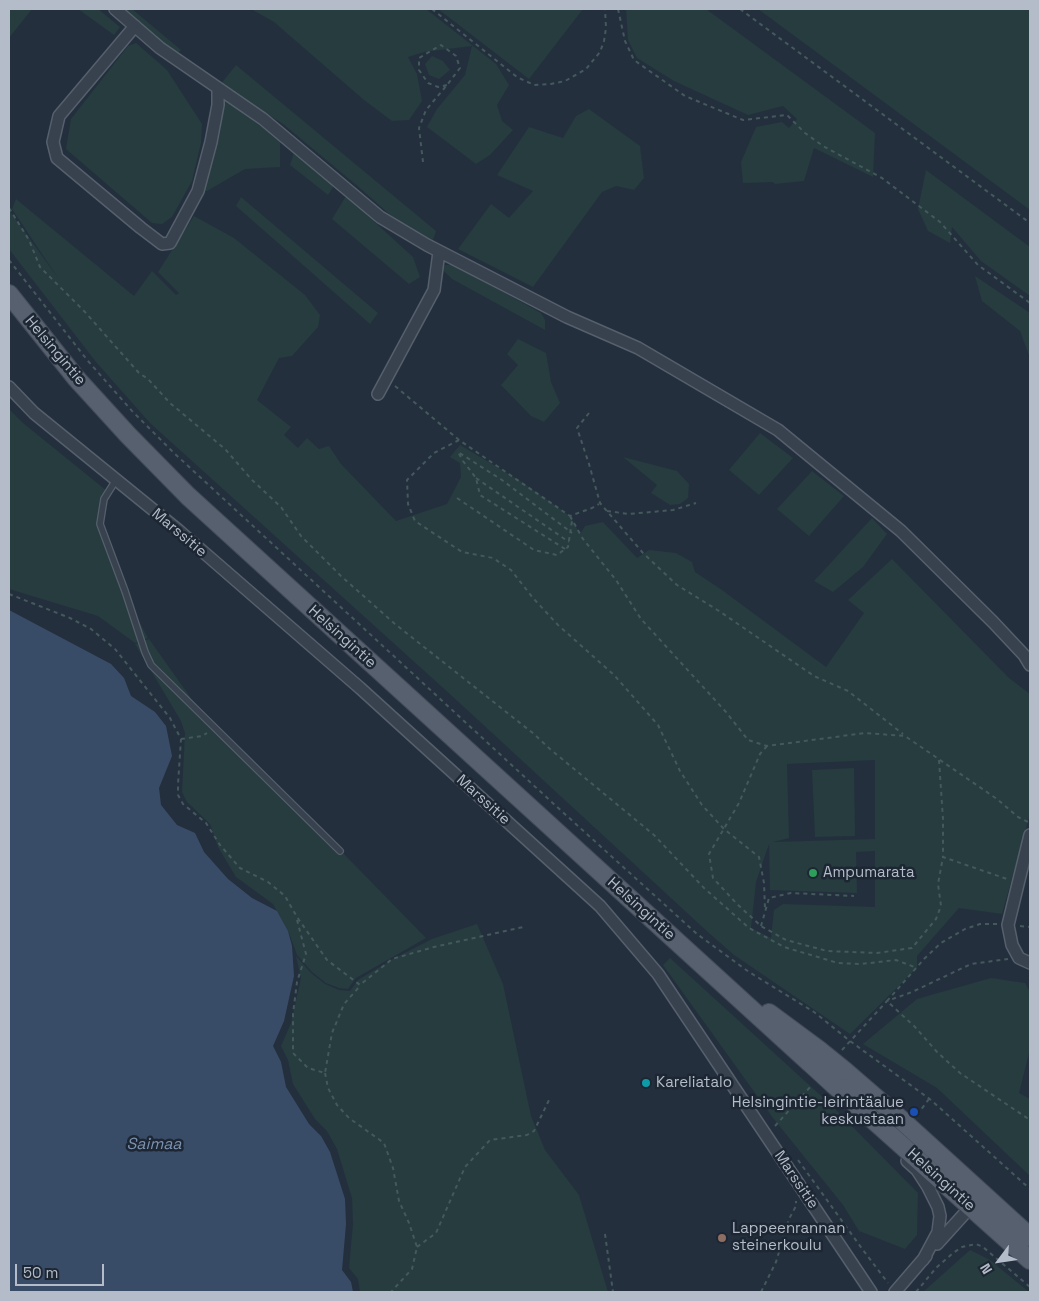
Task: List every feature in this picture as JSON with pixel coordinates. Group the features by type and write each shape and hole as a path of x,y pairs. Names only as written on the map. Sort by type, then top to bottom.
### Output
{"main road":[{"name":"Helsingintie","path":"9,294 76,378 128,435 188,496 696,959 814,1056 845,1071 977,1200 1030,1260"},
{"name":"Helsingintie","path":"814,1056 833,1084 896,1139 1030,1237"}],"street":[{"path":"115,9 160,48 264,119 380,218 439,252 575,321 638,348 778,430 902,531 993,622 1024,655 1030,665"},
{"path":"135,26 60,116 54,142 57,158 140,228 162,244 170,243 198,191 211,142 218,105 218,88"},
{"path":"378,394 434,290 439,252"},
{"name":"Marssitie","path":"9,386 34,413 178,530 360,688 600,906 658,974 773,1132 871,1292"},
{"path":"1030,834 1008,925 1012,945 1019,958 1030,963"},
{"path":"896,1139 902,1157 916,1170 928,1187 938,1207 940,1216 938,1232 923,1260"},
{"path":"894,1292 977,1200"}],"lane":[{"path":"116,480 104,500 100,524 151,665 340,850"}],"path":[{"path":"432,9 517,77 534,85 566,81 586,70 600,52 604,41 606,28 605,9"},
{"path":"618,9 625,41 634,60 686,96 743,120 787,115 805,133 823,146 882,178 940,222 978,265 1030,303"},
{"path":"740,9 1030,223"},
{"path":"423,162 419,128 426,110 447,85 460,68 456,56 441,45 419,58 419,70 428,83 438,87 447,85"},
{"path":"9,208 29,240 40,267 85,312 139,373 154,384 170,403 224,449 252,480 281,507 301,536 341,576 395,624 523,726 654,835 704,888 749,928 784,947 838,963 864,964 896,960 917,968"},
{"path":"9,260 88,361 133,412 174,453 341,609 697,934 750,972 814,1012 929,1099 1030,1189"},
{"path":"386,379 459,440 570,516 583,539 616,580 641,619 726,712 748,740 766,746 866,733 905,736"},
{"path":"589,413 577,428 600,503 643,553 677,585 727,616 814,676 848,691 905,736 997,799 1018,817 1030,823"},
{"path":"459,440 434,453 406,480 408,504 415,521 462,552 493,558 511,570 558,625 614,675 658,725 680,771 702,805 724,829 759,857 764,884 765,909"},
{"path":"570,543 476,478 463,462 458,452 502,480 572,533"},
{"path":"476,478 480,495 565,549"},
{"path":"457,498 534,550 557,555 568,547 570,543 572,521"},
{"path":"570,516 600,503"},
{"path":"607,511 629,514 673,510 696,504"},
{"path":"9,594 91,629 115,649 170,718 181,738 178,795 183,804 206,823 220,845 240,868 268,882 285,896 327,960 360,985"},
{"path":"181,738 202,736 215,728"},
{"path":"766,746 760,754 739,804 709,854 713,878 762,926 786,940 827,951 877,953 912,948 936,919 941,906 938,884 943,857 943,819 939,759"},
{"path":"943,857 1007,879 1019,881"},
{"path":"762,926 769,898 791,893 854,896"},
{"path":"297,917 306,954 296,990 293,1014 293,1053 308,1068 325,1073"},
{"path":"840,1052 941,943 965,929 980,924 1030,927"},
{"path":"391,1292 412,1269 417,1247 400,1201 393,1168 384,1143 349,1118 337,1105 328,1088 325,1073 332,1033 344,1004 360,985 392,958 523,927"},
{"path":"887,1001 912,992 971,964 1019,958"},
{"path":"887,1001 960,1073 1030,1120"},
{"path":"773,1132 774,1127 812,1085"},
{"path":"417,1247 436,1233 465,1167 490,1140 527,1135 534,1131 550,1098"},
{"path":"914,1112 917,1115 929,1099"},
{"path":"795,1156 888,1282"},
{"path":"761,1292 776,1262 789,1219 796,1206 796,1200"},
{"path":"605,1234 613,1292"},
{"path":"916,1292 936,1268 953,1254 962,1247 976,1244 982,1246 1030,1287"}],"green space":[{"path":"9,9 32,9 9,38"},
{"path":"78,9 98,9 120,27 114,35"},
{"path":"123,9 132,9 181,50 177,54"},
{"path":"251,9 426,9 496,64 509,85 497,105 502,121 513,130 490,155 476,164 427,127 437,109 465,75 472,46 424,52 408,57 417,74 422,101 409,120 392,121 364,100 274,22"},
{"path":"438,9 583,9 529,79"},
{"path":"626,9 706,9 875,133 873,177 814,148 804,181 775,184 773,182 743,183 741,162 756,127 782,122 789,128 797,119 783,106 748,115 674,81 637,58 628,40"},
{"path":"758,9 1030,9 1030,210"},
{"path":"136,43 167,70 202,124 201,143 192,181 172,217 162,224 152,223 66,149 71,119 128,46"},
{"path":"432,56 443,61 450,70 439,79 429,75 425,64"},
{"path":"236,65 436,231 433,240 397,221 283,124 220,85"},
{"path":"223,99 280,140 280,167 245,169 207,191 201,189 211,167 220,133"},
{"path":"589,109 640,146 644,178 634,190 616,186 602,192 533,287 458,249 491,204 509,218 533,191 497,175 529,127 563,138 576,116"},
{"path":"296,146 337,181 328,195 290,165"},
{"path":"926,170 1030,247 1030,296 981,261 952,227 950,243 928,231 918,209"},
{"path":"346,196 413,257 420,277 409,284 332,219"},
{"path":"241,197 378,313 370,324 236,206"},
{"path":"16,199 134,296 152,271 176,295 179,293 158,272 194,216 234,238 305,295 320,315 318,327 292,356 279,358 257,400 291,427 284,435 298,448 307,438 319,449 329,446 341,464 396,521 447,504 461,477 460,463 450,457 460,445 519,480 570,516 580,534 585,526 603,522 637,558 649,550 676,553 692,562 695,572 826,667 864,613 848,600 892,559 1009,678 1030,694 1030,814 1002,914 959,908 917,956 917,968 850,1034 734,955 452,696 150,423 96,362 9,249 9,210 58,278 12,209","holes":["875,760 875,839 773,842 789,838 787,764","769,844 770,890 857,893 856,852 875,851 875,907 783,904 774,910 771,938 751,928 756,882"]},
{"path":"445,265 454,265 541,313 545,320 545,330 452,279 443,270"},
{"path":"975,276 1030,313 1030,358 1020,331 982,301"},
{"path":"518,339 546,353 551,382 560,403 544,422 531,416 501,385 518,365 507,354"},
{"path":"9,409 23,423 107,491 98,525 123,591 148,638 135,643 98,616 9,589"},
{"path":"760,433 793,458 759,495 729,470"},
{"path":"623,457 677,471 689,484 688,498 680,504 670,505 651,493 657,485"},
{"path":"812,471 844,496 809,536 777,509"},
{"path":"872,518 887,534 863,567 833,592 814,581"},
{"path":"149,639 193,701 225,738 342,852 426,938 356,978 348,989 326,983 312,972 297,955 289,933 273,904 236,877 218,847 210,824 187,802 182,792 185,733 181,721 135,644"},
{"name":"Ampumarata","path":"854,768 855,836 815,837 812,770"},
{"path":"477,924 503,984 531,1116 545,1150 579,1195 608,1292 360,1292 358,1279 349,1268 353,1224 352,1198 337,1149 327,1131 315,1119 293,1084 288,1060 281,1046 291,1023 301,978 296,956 311,973 325,984 339,990 350,991 358,980 393,959 432,939"},
{"path":"670,958 830,1104 918,1193 917,1235 905,1249 859,1231 843,1205 773,1118 663,965"},
{"path":"991,978 1025,983 1030,992 1030,1049 1019,1093 1030,1099 1030,1176 937,1088 863,1044 917,999"},
{"path":"970,1250 990,1260 1029,1292 923,1292"}],"water":[{"name":"Saimaa","path":"9,610 111,664 124,678 131,696 155,712 166,726 172,756 159,788 161,805 177,825 195,833 204,852 228,879 252,898 277,911 288,931 292,946 294,976 284,1021 273,1046 281,1062 286,1087 309,1124 321,1136 330,1152 345,1199 346,1224 342,1270 351,1282 353,1292 9,1292"}],"place":[{"name":"Ampumarata","path":"813,873"},
{"name":"Kareliatalo","path":"646,1083"},
{"name":"Helsingintie-leirintäalue keskustaan","path":"914,1112"},
{"name":"Lappeenrannan steinerkoulu","path":"722,1238"}]}
